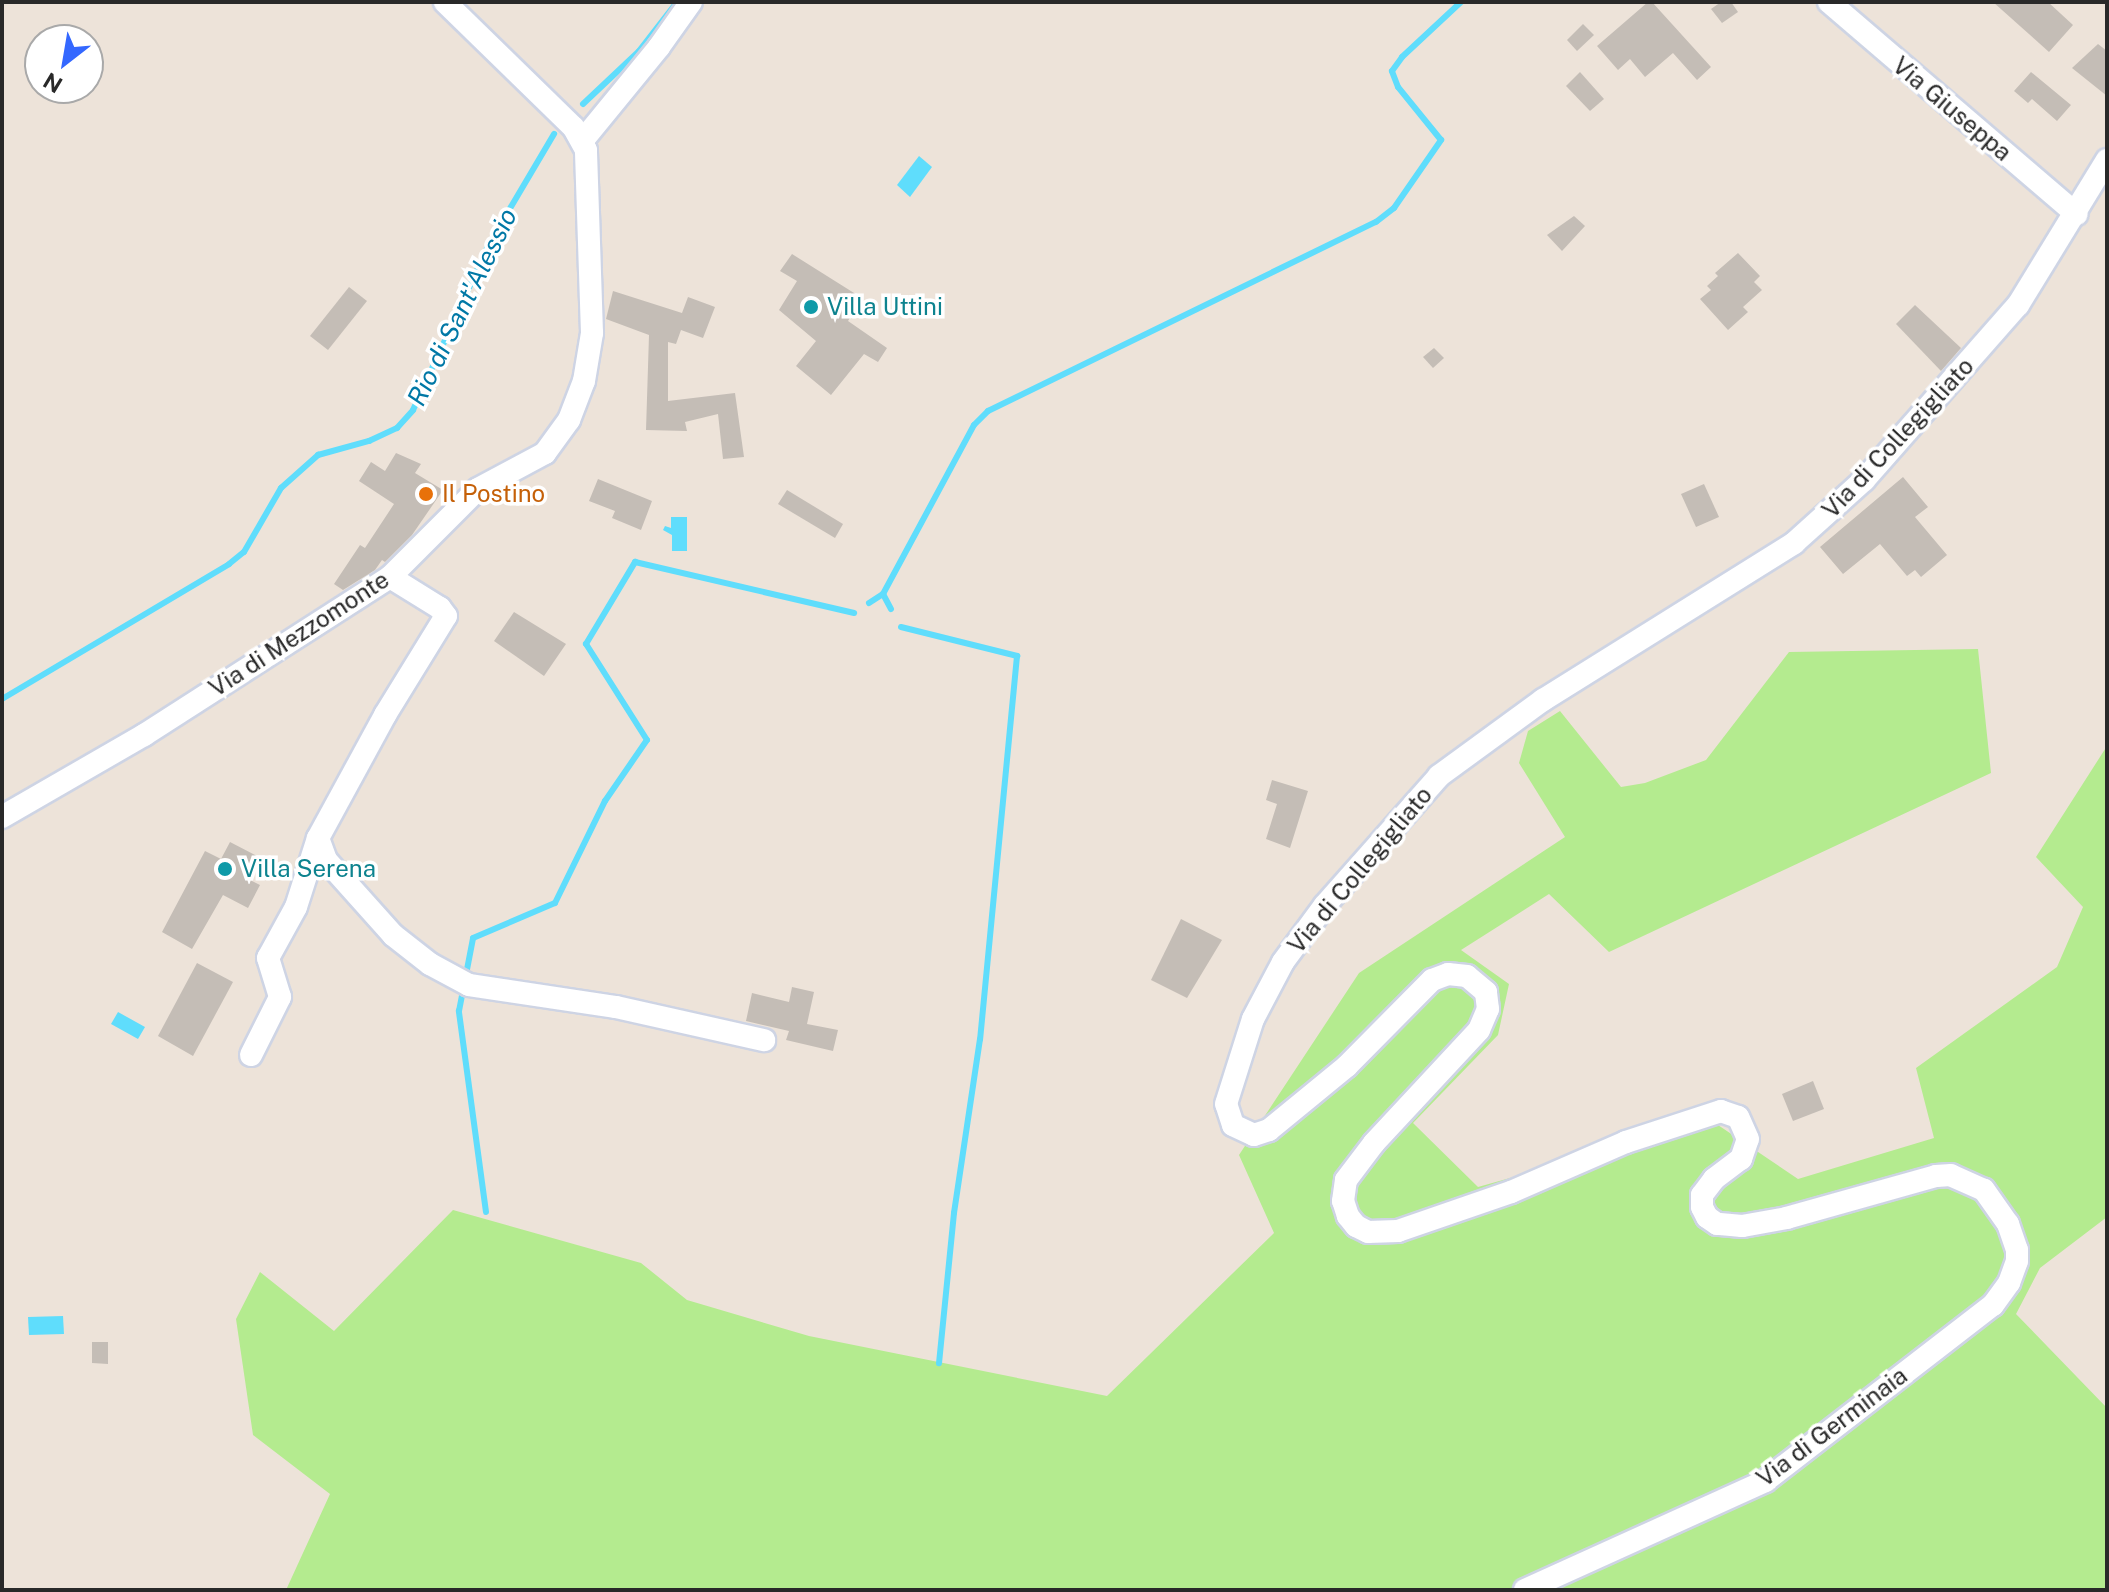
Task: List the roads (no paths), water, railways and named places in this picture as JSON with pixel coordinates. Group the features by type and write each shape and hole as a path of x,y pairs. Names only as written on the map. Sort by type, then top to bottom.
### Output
{"street":[{"path":"445,2 583,140 659,47 691,2"},
{"name":"Via Giuseppa","path":"1829,2 2076,214"},
{"name":"Via di Mezzomonte","path":"2,817 144,735 390,577 478,489 545,453 558,439 578,399 592,333 588,160 583,140"},
{"name":"Via di Collegigliato","path":"2017,1261 2014,1239 1992,1198 1974,1183 1951,1175 1936,1176 1787,1218 1742,1226 1717,1224 1707,1217 1702,1207 1702,1195 1714,1179 1741,1159 1748,1139 1738,1117 1721,1111 1626,1142 1511,1192 1398,1231 1382,1234 1356,1226 1343,1201 1346,1180 1374,1143 1485,1020 1486,992 1476,980 1457,974 1441,976 1422,987 1347,1066 1269,1130 1254,1135 1239,1130 1229,1118 1226,1104 1253,1019 1283,962 1325,905 1402,815 1439,776 1496,734 1794,543 1829,514 1864,480 2018,305 2107,160"},
{"path":"251,1055 280,997 268,958 296,907 318,838 385,715 446,616 440,608 390,577"},
{"path":"318,838 326,860 393,935 430,964 469,985 616,1007 764,1040"},
{"name":"Via di Germinaia","path":"1525,1590 1765,1481 1993,1305 2009,1283 2017,1261"}],"water":[{"path":"919,156 932,167 910,197 897,185"},
{"path":"671,517 687,517 687,551 672,551 672,535 663,530 665,526 671,528"},
{"path":"118,1012 145,1027 138,1039 111,1024"},
{"path":"63,1316 64,1334 29,1335 28,1317"}],"waterway":[{"name":"Rio di Sant'Alessio","path":"583,104 639,51 677,2"},
{"path":"869,603 883,594 974,425 988,411 1376,222 1394,208 1441,140 1398,87 1392,71 1402,57 1461,2"},
{"name":"Rio di Sant'Alessio","path":"2,699 229,564 244,552 281,488 318,455 369,441 397,428 413,410 489,244 554,134"},
{"path":"486,1212 459,1011 473,938 555,903 605,801 647,740 586,644 635,562 854,613"},
{"path":"883,594 891,609"},
{"path":"901,627 1017,656 980,1039 954,1213 939,1363"}],"place":[{"name":"Villa Uttini","path":"811,307"},
{"name":"Il Postino","path":"426,494"},
{"name":"Villa Serena","path":"225,869"}]}
